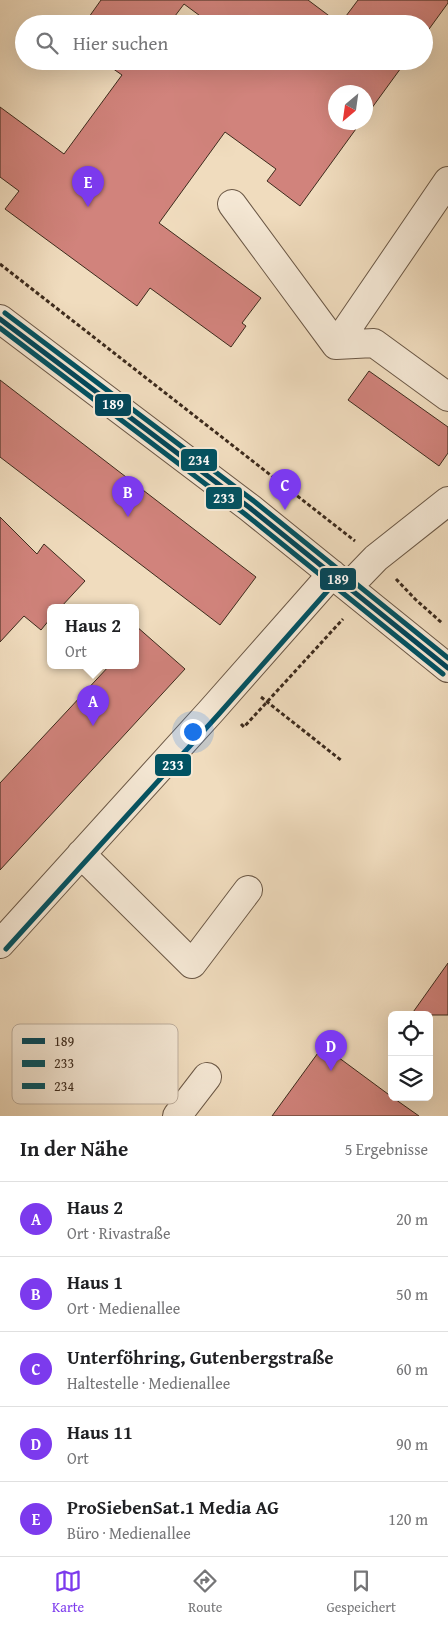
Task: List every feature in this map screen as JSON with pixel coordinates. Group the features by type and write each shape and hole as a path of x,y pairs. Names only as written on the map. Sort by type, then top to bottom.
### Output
{"street":[{"path":"336,345 448,180"},
{"path":"232,204 336,345"},
{"path":"0,319 250,508 448,668"},
{"path":"336,345 374,343 448,397"},
{"path":"0,944 239,680 340,580 376,558 448,501"},
{"path":"81,854 192,964 248,890"},
{"path":"177,1116 207,1077"}],"path":[{"path":"0,264 376,558 415,599 448,629"},
{"path":"394,624 415,599"},
{"path":"241,724 244,727 342,619 349,621"},
{"path":"239,680 342,761"}],"building":[{"path":"101,0 308,0 328,15 199,15 184,4 176,15 90,15"},
{"path":"358,0 448,0 448,3 433,24 433,15 347,15"},
{"path":"115,70 399,70 373,106 373,85 328,85 328,130 355,130 300,206 267,181 276,169 225,132 159,223 261,298 242,323 246,326 231,347 150,288 137,306 5,209 19,191 0,177 0,107 64,154 122,75"},
{"path":"369,371 448,427 448,453 439,466 348,400"},
{"path":"0,380 256,577 220,625 0,457"},
{"path":"0,517 37,554 44,544 85,581 64,604 47,604 47,623 41,630 24,616 0,642"},
{"path":"139,629 185,669 0,870 0,783 106,669 139,669"},
{"path":"448,963 448,1015 433,1015 433,1011 414,1011"},
{"path":"323,1046 388,1094 388,1101 398,1101 419,1116 272,1116"}],"transit line":[{"name":"234","path":"5,313 255,502 448,658"},
{"name":"189","path":"0,319 250,508 448,668"},
{"name":"233","path":"0,328 245,514 443,674"},
{"name":"233","path":"6,949 218,715 338,579"}],"place":[{"name":"ProSiebenSat.1 Media AG","path":"88,207"},
{"name":"Unterföhring, Gutenbergstraße","path":"285,510"},
{"name":"Haus 1","path":"128,517"},
{"name":"Haus 2","path":"93,726"},
{"name":"Haus 11","path":"331,1071"}]}
